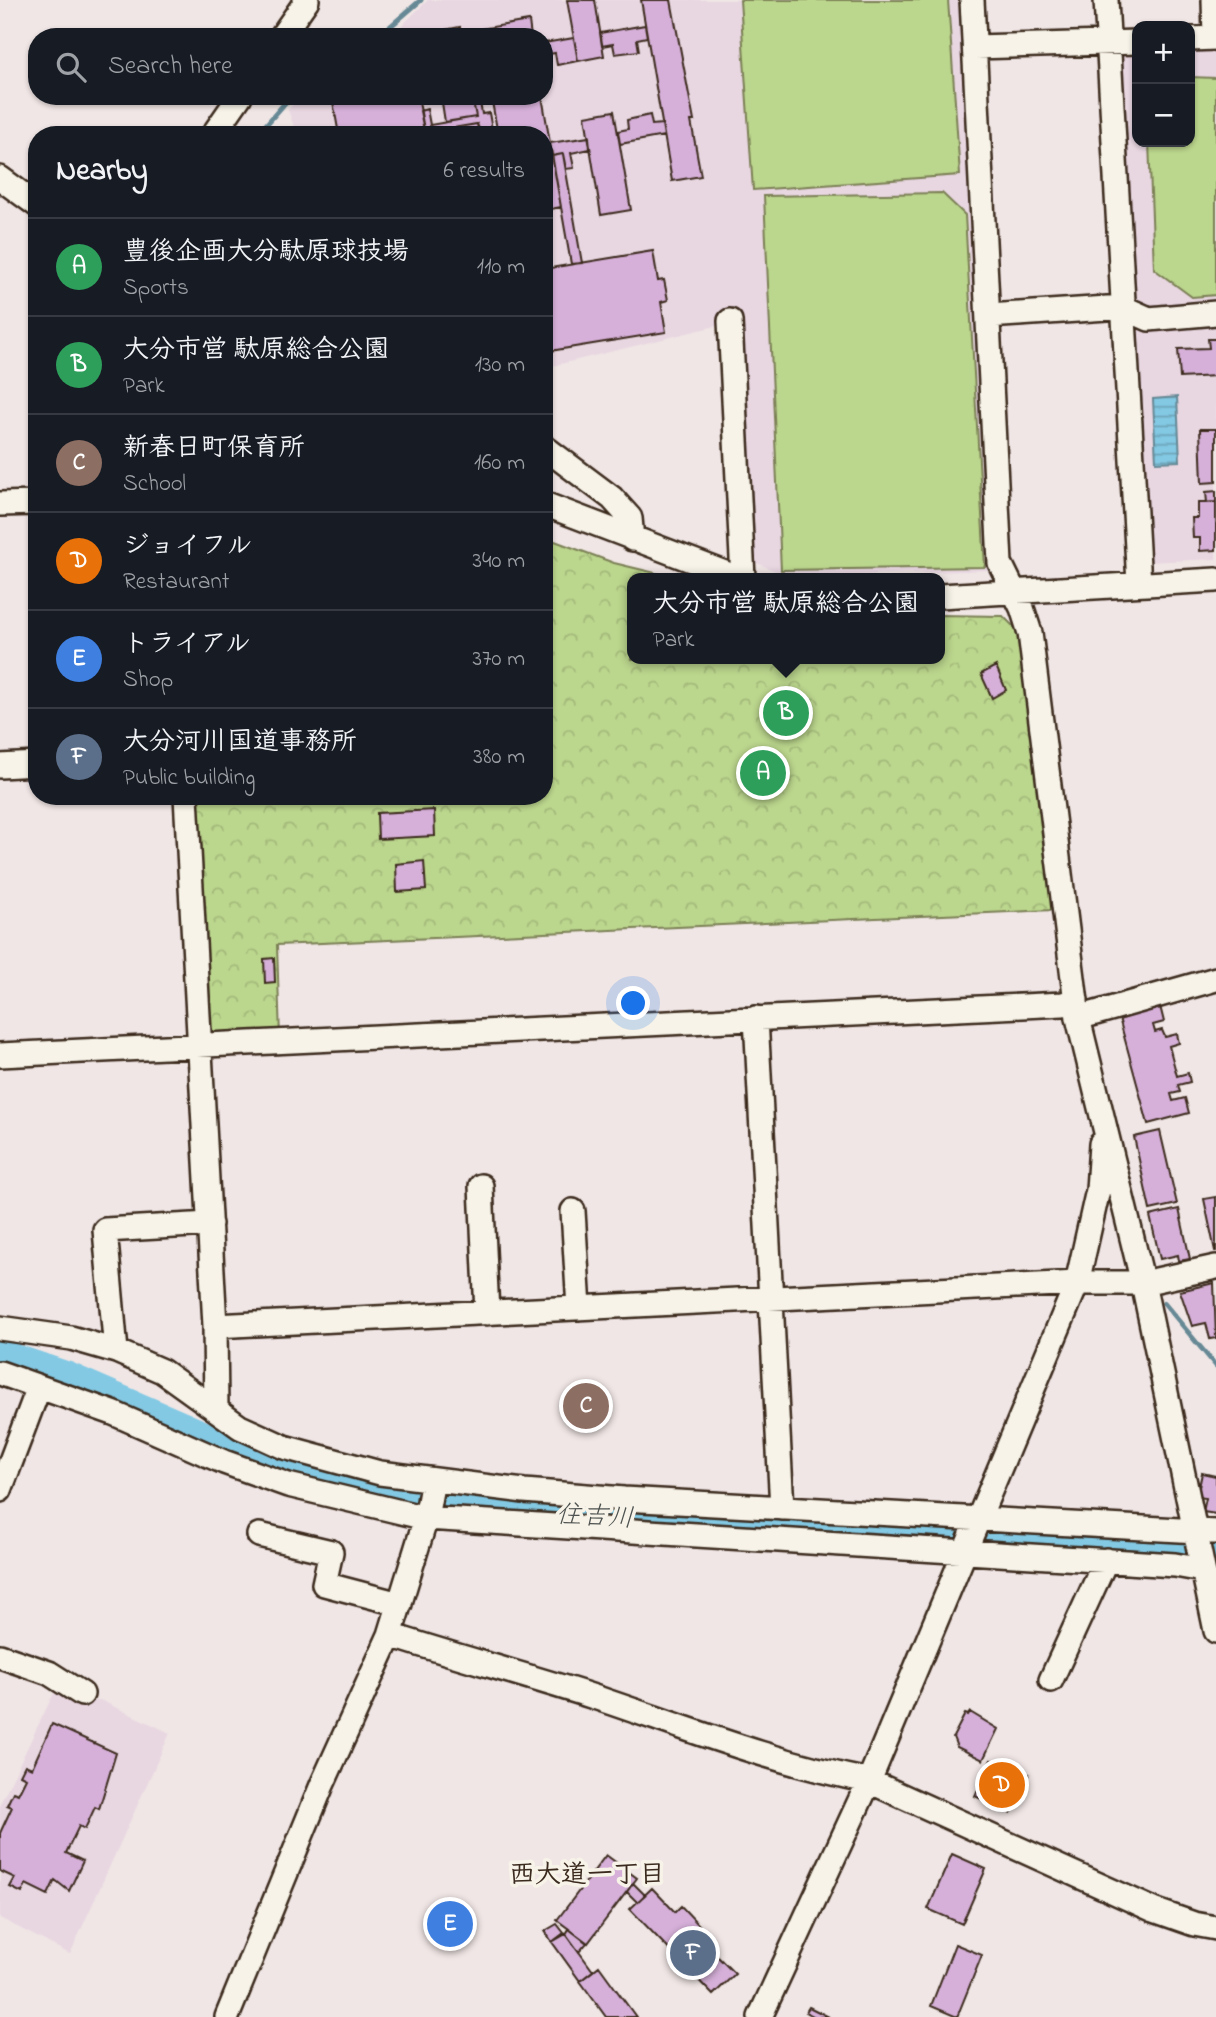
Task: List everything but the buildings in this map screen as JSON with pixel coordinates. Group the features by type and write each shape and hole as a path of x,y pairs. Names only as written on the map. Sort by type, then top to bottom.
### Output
{"street":[{"path":"287,28 307,0"},
{"path":"972,0 1000,563 1027,619 1033,647 1077,1009 1205,1532 1216,1631"},
{"path":"1106,0 1139,584"},
{"path":"1195,39 1216,38 1214,0"},
{"path":"975,47 1132,42"},
{"path":"219,126 234,105"},
{"path":"0,178 28,198"},
{"path":"988,316 1122,307 1149,319 1216,313"},
{"path":"730,321 741,573"},
{"path":"553,454 612,499 630,519 632,539"},
{"path":"0,504 28,503"},
{"path":"553,508 727,573"},
{"path":"945,596 1216,580"},
{"path":"0,766 28,764"},
{"path":"186,805 215,1326 216,1409"},
{"path":"0,1055 1063,1004 1077,1009 1216,979"},
{"path":"757,1018 782,1508"},
{"path":"760,2017 869,1781 1077,1283 1098,1191 1101,1148 1090,1070"},
{"path":"481,1186 487,1313"},
{"path":"573,1211 579,1308"},
{"path":"116,1351 105,1230 209,1224"},
{"path":"215,1326 1077,1283 1143,1283 1216,1267"},
{"path":"0,1328 71,1338 116,1351 162,1371 240,1427 284,1447 380,1473 430,1498 624,1499 1205,1532"},
{"path":"0,1373 288,1485 966,1551 1207,1565"},
{"path":"0,1490 39,1387"},
{"path":"227,2017 322,1785 390,1635 430,1498"},
{"path":"259,1535 331,1552 324,1584 400,1604"},
{"path":"1051,1680 1106,1560"},
{"path":"390,1635 481,1665 539,1679 820,1771 869,1781 1154,1910 1194,1924 1216,1928"},
{"path":"0,1656 49,1673 82,1694"}],"shaded area":[{"path":"428,0 961,0 990,570 785,573 754,562 740,320 553,366 553,126 294,126 288,110 293,105 553,105 553,28 399,28"},
{"path":"1216,49 1216,559 1146,562 1115,59 1122,53 1132,53 1132,147 1195,147 1195,50"},
{"path":"58,1692 85,1704 100,1700 170,1733 70,1954 0,1918 0,1804 53,1695"}],"green space":[{"path":"740,0 948,0 960,175 753,190"},
{"path":"1195,77 1216,78 1216,295 1192,297 1154,269 1149,147 1195,147"},
{"path":"942,193 965,215 985,567 781,570 764,196"},
{"path":"553,540 614,563 655,573 627,573 627,664 945,664 945,615 1003,616 1017,630 1053,910 277,945 280,1038 202,1041 190,805 553,805"}],"water":[{"path":"1177,397 1180,461 1156,462 1153,399"}],"waterway":[{"path":"388,28 421,0"},
{"path":"265,126 283,105"},
{"path":"1164,1303 1216,1366"},
{"name":"住吉川","path":"0,1354 68,1377 248,1455 345,1484 420,1498 542,1512 1216,1550"}],"place":[{"name":"大分市営 駄原総合公園","path":"786,713"},
{"name":"豊後企画大分駄原球技場","path":"763,773"},
{"name":"新春日町保育所","path":"586,1406"},
{"name":"ジョイフル","path":"1002,1785"},
{"name":"トライアル","path":"450,1924"},
{"name":"大分河川国道事務所","path":"693,1953"}],"district":[{"name":"西大道一丁目","path":"587,1873"}]}
